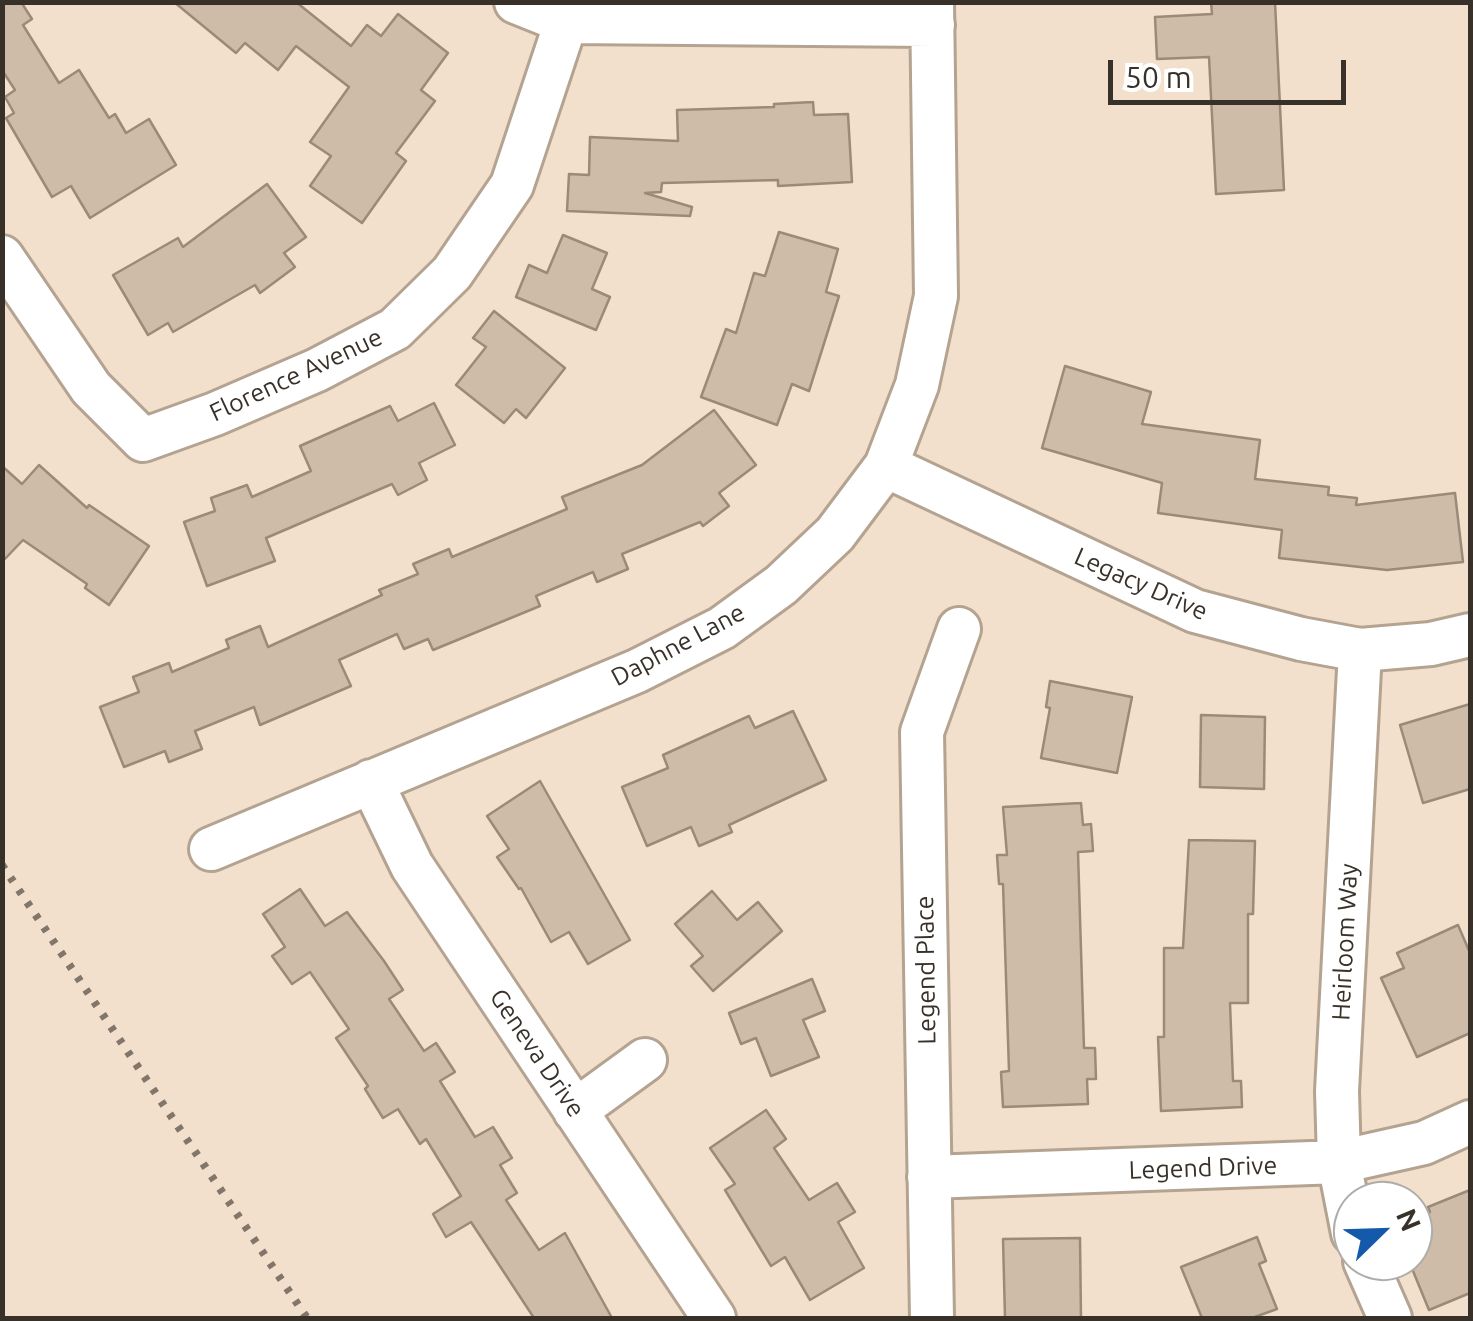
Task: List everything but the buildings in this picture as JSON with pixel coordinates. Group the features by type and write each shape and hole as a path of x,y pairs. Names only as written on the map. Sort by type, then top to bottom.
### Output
{"street":[{"path":"516,2 566,22 932,14"},
{"name":"Daphne Lane","path":"212,849 637,671 722,628 781,585 835,534 886,466 917,385 936,296 932,14"},
{"name":"Florence Avenue","path":"2,257 91,388 143,440 300,377 394,330 452,274 512,185 566,22"},
{"name":"Legacy Drive","path":"886,466 1196,612 1360,650 1432,644 1470,635"},
{"name":"Legend Place","path":"932,1318 922,732 959,629"},
{"name":"Heirloom Way","path":"1343,1181 1338,1091 1360,650"},
{"name":"Geneva Drive","path":"370,781 412,866 714,1318"},
{"path":"575,1110 645,1060"},
{"name":"Legend Drive","path":"929,1177 1339,1162 1424,1142 1470,1122"},
{"path":"1374,1281 1390,1318"}],"railway":[{"path":"2,865 307,1318"}]}
